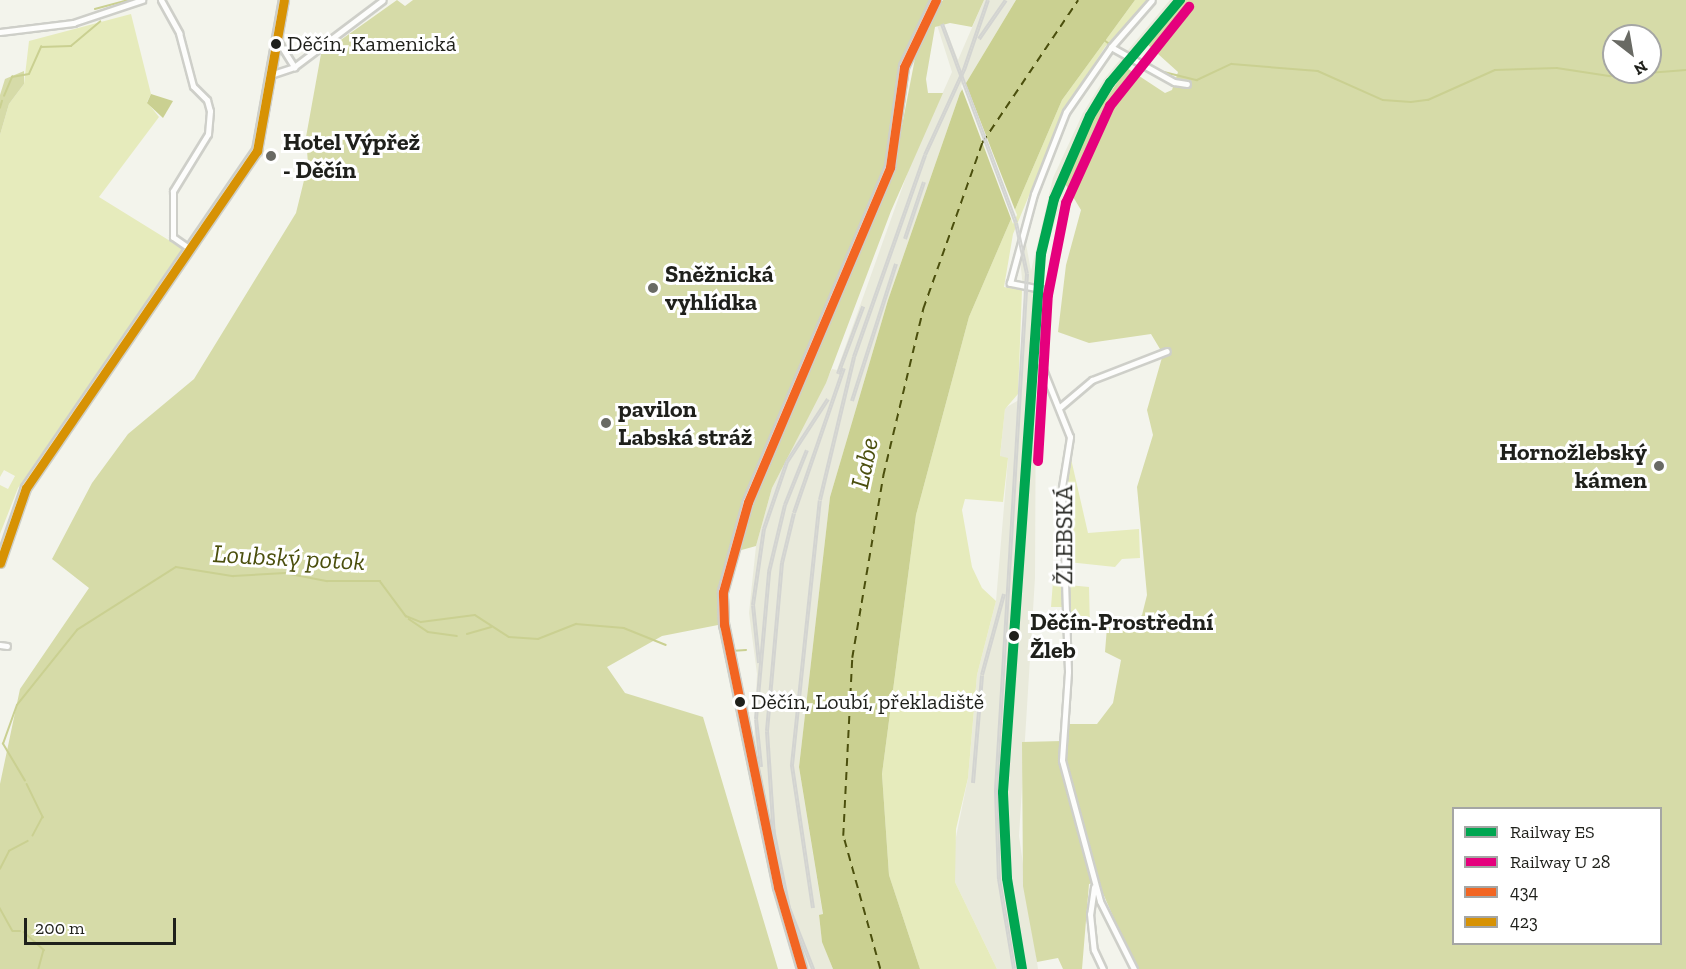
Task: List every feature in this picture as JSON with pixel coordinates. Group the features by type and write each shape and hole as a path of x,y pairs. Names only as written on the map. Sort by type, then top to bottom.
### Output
{"main road":[{"path":"0,562 20,499 192,250 257,151 273,74 284,0"},
{"path":"802,969 778,886 723,625 723,592 748,501 859,248 890,167 904,67 936,0"}],"street":[{"path":"0,32 73,23 142,0"},
{"path":"161,0 179,33 194,86 207,100 210,111 208,134 173,191 173,237 192,250"},
{"path":"273,74 294,67 383,0"},
{"path":"1152,0 1111,47 1174,82 1187,84"},
{"path":"278,40 294,67"},
{"name":"ŽLEBSKÁ","path":"1111,47 1066,112 1050,148 1010,283 1041,289 1036,352 1060,407 1070,437 1062,487 1068,671 1067,717 1061,741 1076,822 1088,848 1094,885 1134,969"},
{"path":"1060,407 1092,380 1167,351"},
{"path":"0,645 7,646"},
{"name":"ŽLEBSKÁ","path":"1094,885 1090,914 1094,950 1103,969"}],"shaded area":[{"path":"397,0 405,6 413,0 930,0 900,66 886,169 746,496 721,577 718,625 662,636 607,667 625,693 703,717 778,969 0,969 0,784 20,689 89,588 52,559 92,483 128,434 194,379 296,213 308,164 306,137 321,54"},
{"path":"943,0 984,0 972,27 950,23 935,27 926,79 928,93 943,93 891,211 826,383 772,488 756,546 738,551 752,501 893,172 917,48 928,19"},
{"path":"984,0 1016,0 960,93 888,300 830,497 799,767 823,915 819,916 822,941 833,969 808,969 786,904 754,741 757,674 749,613 756,546 772,488 832,369 837,370 910,166 952,72 937,25 944,24 958,60"},
{"path":"1135,0 1149,0 1105,47 1065,109 1013,234 1004,287 1022,290 1018,394 1005,409 1000,456 1008,458 1003,502 965,499 962,510 972,567 982,588 996,601 977,675 968,778 956,829 955,882 997,969 920,969 889,875 882,774 916,515 969,317 1062,100"},
{"path":"1170,0 1185,0 1114,86 1077,151 1045,254 1036,374 1035,578 1019,836 1038,969 997,969 955,882 955,842 968,778 977,675 996,601 1008,459 1000,457 1005,408 1019,400 1024,297 1019,250 1024,233 1031,271 1053,178 1083,113 1104,79"},
{"path":"1185,0 1686,0 1686,969 1136,969 1098,882 1089,884 1082,969 1063,969 1058,958 1037,962 1023,886 1022,742 1062,741 1067,724 1097,724 1113,703 1121,660 1105,652 1107,627 1132,625 1142,615 1147,595 1137,487 1153,435 1147,410 1163,354 1151,334 1089,343 1058,332 1066,265 1081,210 1064,182 1093,118 1127,68 1165,93 1172,90 1178,72 1147,44"},
{"path":"131,14 151,94 147,102 159,117 99,197 183,249 18,488 0,534 0,485 8,489 15,476 4,470 0,477 0,135 9,104 24,84 29,41"},
{"path":"24,71 24,84 9,104 0,135 0,95 5,79"},
{"path":"1069,450 1088,533 1139,529 1140,558 1122,559 1115,567 1068,562 1068,585 1089,587 1090,629 1066,630 1064,607 1051,607 1053,581 1063,581 1062,487"}],"water":[{"name":"Labe","path":"1016,0 1135,0 1062,100 969,317 916,515 882,774 889,875 920,969 833,969 822,942 819,915 823,914 799,767 830,497 888,300 960,93"},
{"path":"151,94 173,101 163,118 147,103"}],"pier":[{"path":"964,79 1017,215 1013,224 961,86"}],"waterway":[{"path":"95,9 128,0"},
{"path":"4,96 12,77 29,74 41,47 71,46 100,22"},
{"path":"1103,39 1111,45"},
{"path":"1160,71 1197,80 1232,64 1318,71 1383,100 1411,102 1428,100 1495,70 1557,68 1610,76 1686,70"},
{"path":"0,108 2,101"},
{"name":"Loubský potok","path":"25,781 3,744 17,705 77,630 176,567 233,576 285,573 327,581 380,581 406,616 421,622 475,615 509,637 538,639 576,624 624,628 666,645"},
{"path":"409,619 428,632 457,636"},
{"path":"467,634 491,627"},
{"name":"Loubský potok","path":"731,651 746,650"},
{"name":"Loubský potok","path":"27,784 43,817 33,836"},
{"name":"Loubský potok","path":"0,869 9,851 28,841"},
{"name":"Loubský potok","path":"0,908 13,931 20,931"},
{"name":"Loubský potok","path":"24,932 44,950 39,969"}],"ferry route":[{"path":"880,969 843,836 852,658 883,476 923,309 982,143 1078,0"}],"railway":[{"path":"813,908 792,765 820,500 854,357 925,155 964,70 988,0"},
{"path":"979,39 1006,0"},
{"path":"942,24 1016,223 1027,274 996,790 999,879 1014,969"},
{"path":"905,239 924,182"},
{"path":"852,401 896,264"},
{"path":"838,374 863,307"},
{"path":"774,837 767,731 782,563 794,513 844,368"},
{"path":"759,663 753,605 764,529 787,462 828,399"},
{"path":"761,767 756,719 769,572 785,505 807,450"},
{"path":"973,783 982,675 1004,594"},
{"path":"773,829 789,908 813,969"}],"rail line":[{"name":"ES","path":"1022,969 1007,878 1003,792 1041,254 1054,199 1090,116 1110,83 1180,0"}],"transit line":[{"name":"423","path":"0,563 26,488 257,151 284,0"},
{"name":"434","path":"802,969 778,887 724,625 723,592 748,502 890,167 904,67 936,0"},
{"path":"1038,461 1048,295 1066,203 1110,106 1189,7"}],"place":[{"name":"Děčín, Kamenická","path":"276,44"},
{"name":"Hotel Výpřež - Děčín","path":"271,156"},
{"name":"Sněžnická vyhlídka","path":"653,288"},
{"name":"pavilon Labská stráž","path":"606,423"},
{"name":"Hornožlebský kámen","path":"1659,466"},
{"name":"Děčín-Prostřední Žleb","path":"1014,636"},
{"name":"Děčín, Loubí, překladiště","path":"740,702"}]}
